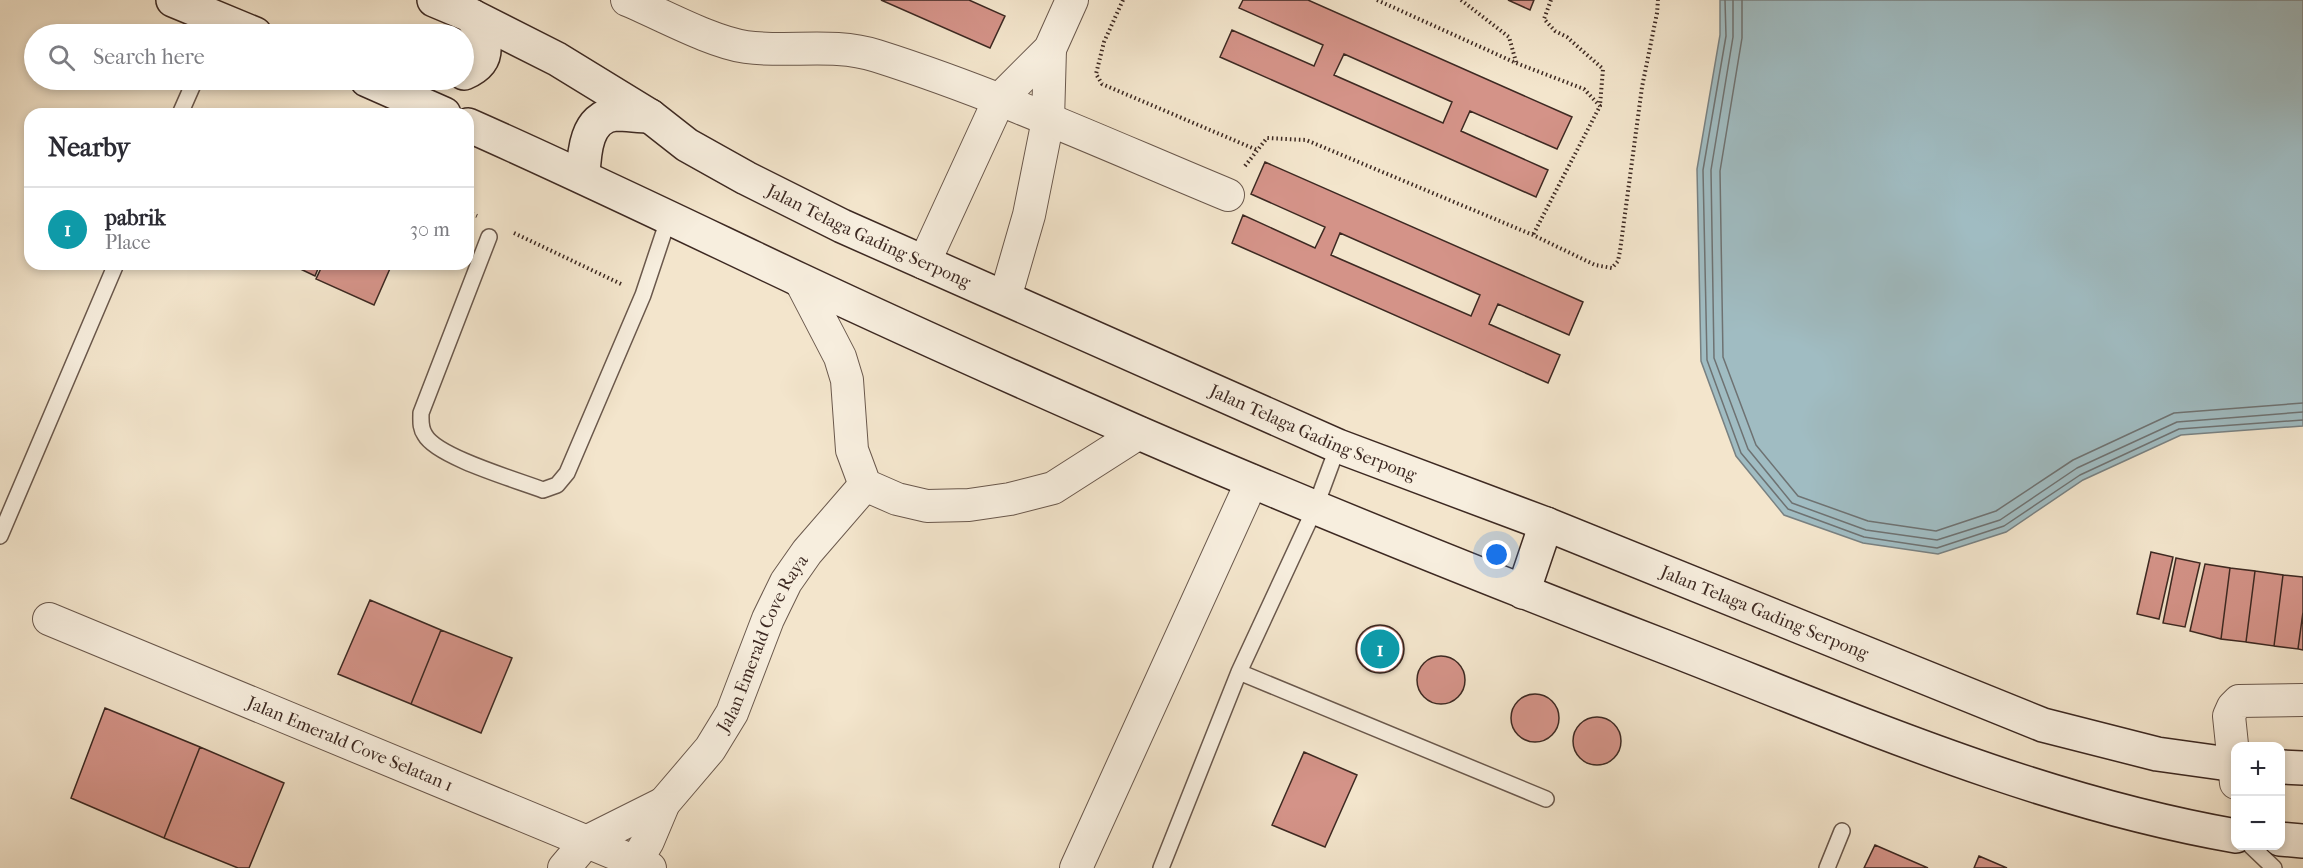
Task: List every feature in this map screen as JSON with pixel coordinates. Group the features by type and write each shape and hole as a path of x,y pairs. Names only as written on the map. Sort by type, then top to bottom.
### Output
{"main road":[{"path":"173,0 213,24"},
{"name":"Jalan Telaga Gading Serpong","path":"434,0 472,16 557,59 650,117 687,145 746,178 842,226 1338,446 1546,524 2043,725 2231,770"},
{"path":"472,16 483,36 484,54 474,69"},
{"path":"390,90 430,108"},
{"path":"584,176 584,155 589,134 597,122 613,114 650,117"},
{"path":"474,128 584,176 800,280 1139,433 1315,508 1523,592 1935,752 2063,796 2186,827 2231,835"},
{"path":"1523,592 1546,524"},
{"path":"2285,767 2303,768"},
{"path":"2285,839 2303,841"}],"street":[{"path":"627,0 720,40 745,47 820,46 875,55 999,100 1228,195"},
{"path":"924,263 999,100 1050,49 1072,0"},
{"path":"1005,298 1029,215 1048,120 1050,49"},
{"path":"800,280 840,357 848,380 852,450 865,485 897,499 927,506 969,505 1010,500 1053,488 1139,433"},
{"path":"1076,868 1252,480"},
{"name":"Jalan Emerald Cove Raya","path":"639,866 664,803 710,749 732,713 768,619 786,582 807,552 865,485"},
{"name":"Jalan Emerald Cove Selatan 1","path":"49,619 639,866"},
{"path":"2232,742 2229,716 2239,701 2303,700"},
{"name":"Jalan Emerald Cove Raya","path":"564,868 586,842 664,803"}],"lane":[{"path":"183,108 191,90"},
{"path":"489,237 421,413 421,425 424,435 441,451 543,489 562,481 612,371 643,295 669,217"},
{"path":"0,536 113,270"},
{"path":"1161,868 1239,672 1315,508 1338,446"},
{"path":"1239,672 1546,799"},
{"path":"1827,868 1842,831"},
{"path":"2255,850 2274,868"}],"path":[{"path":"1123,0 1104,42 1096,74 1102,84 1257,150"},
{"path":"1377,0 1516,63 1584,89 1600,106"},
{"path":"1461,0 1509,37 1516,63"},
{"path":"1533,234 1600,106 1603,69 1567,37 1555,31 1544,19 1551,0"},
{"path":"1228,195 1246,164 1267,138 1306,140 1533,234 1595,265 1612,268 1618,261 1629,198 1642,87 1658,0"},
{"path":"474,215 478,217"},
{"path":"510,231 643,295"}],"water":[{"path":"1720,0 2303,0 2303,426 2181,435 2083,480 2006,532 1938,554 1863,543 1784,515 1736,456 1701,361 1697,169 1720,35"}],"building":[{"path":"881,0 969,0 1005,16 990,48"},
{"path":"1243,0 1308,0 1572,117 1557,149 1470,111 1461,131 1548,170 1536,197 1220,57 1232,30 1314,66 1323,45 1239,8","holes":["1344,54 1452,102 1443,123 1334,75"]},
{"path":"1508,0 1534,0 1530,10"},
{"path":"1265,162 1583,302 1569,335 1498,304 1489,324 1560,355 1548,383 1232,243 1243,215 1315,248 1325,227 1251,194","holes":["1340,233 1480,295 1471,316 1331,255"]},
{"path":"302,270 318,270 315,276"},
{"path":"320,270 389,270 374,305 316,279"},
{"path":"2151,552 2173,557 2159,619 2137,614"},
{"path":"2176,558 2200,563 2185,627 2163,623"},
{"path":"2205,564 2230,568 2221,639 2190,631"},
{"path":"2230,568 2255,571 2246,642 2221,639"},
{"path":"2255,571 2283,575 2274,646 2246,642"},
{"path":"2283,575 2303,577 2303,612 2298,649 2274,646"},
{"path":"370,600 441,630 411,704 338,674"},
{"path":"2303,612 2303,650 2298,649"},
{"path":"1380,625 1397,632 1404,649 1397,666 1380,673 1363,666 1356,649 1363,632"},
{"path":"441,630 512,658 481,733 411,704"},
{"path":"1441,656 1458,663 1465,680 1458,697 1441,704 1424,697 1417,680 1424,663"},
{"path":"1535,694 1552,701 1559,718 1552,735 1535,742 1518,735 1511,718 1518,701"},
{"path":"105,708 200,747 164,838 71,798"},
{"path":"1597,717 1614,724 1621,741 1614,758 1597,765 1580,758 1573,741 1580,724"},
{"path":"200,747 284,783 249,868 238,868 164,838"},
{"path":"1304,752 1357,775 1325,847 1272,825"},
{"path":"1875,845 1928,868 1864,868"},
{"path":"1979,856 2007,868 1974,868"}],"place":[{"name":"pabrik","path":"1380,649"}]}
